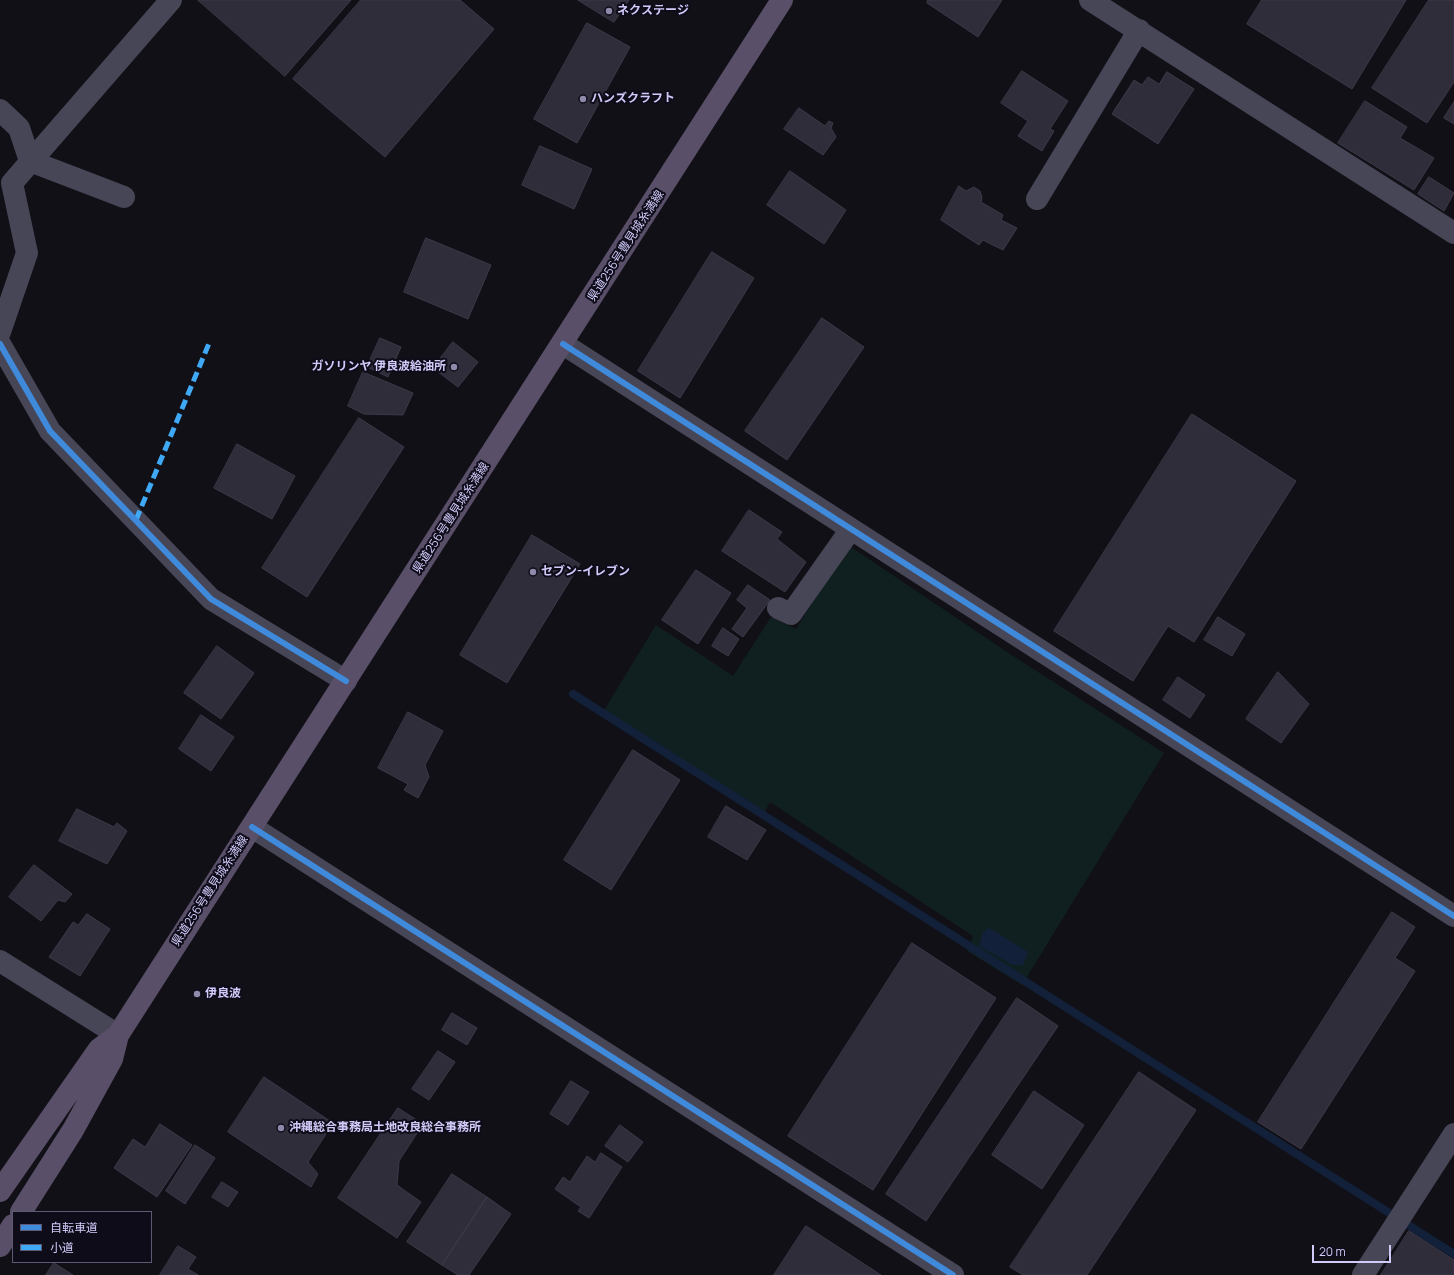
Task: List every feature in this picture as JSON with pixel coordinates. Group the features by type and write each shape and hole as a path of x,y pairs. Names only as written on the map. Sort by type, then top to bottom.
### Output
{"main road":[{"name":"県道256号豊見城糸満線","path":"22,1211 73,1130 112,1059 118,1035 563,344 782,0"},
{"name":"県道256号豊見城糸満線","path":"0,1191 99,1049 118,1035"},
{"path":"0,1246 12,1227"}],"street":[{"path":"0,332 27,253 6,182 30,161 171,0"},
{"path":"1090,0 1140,30 1454,232"},
{"path":"1037,199 1140,30"},
{"path":"0,110 19,128 30,161"},
{"path":"30,161 124,196"},
{"path":"0,344 50,431 211,599 346,681"},
{"path":"563,344 1454,916"},
{"path":"778,608 791,614 851,529"},
{"path":"252,827 953,1275"},
{"path":"0,961 118,1035"},
{"path":"1363,1275 1454,1134"}],"shaded area":[{"path":"848,545 1007,652 1164,753 1022,985 967,951 973,936 770,802 764,813 603,712 656,625 733,676 771,617 796,629"}],"water":[{"path":"989,928 1028,952 1023,965 1013,965 979,946 983,932"}],"building":[{"path":"198,0 351,0 285,76"},
{"path":"361,0 460,0 494,29 385,157 293,79"},
{"name":"ネクステージ","path":"578,0 629,0 614,22"},
{"path":"928,0 1002,0 978,37 927,3"},
{"path":"1262,0 1406,0 1352,89 1247,24"},
{"path":"1429,0 1454,0 1454,82 1427,123 1372,88"},
{"path":"587,23 630,47 577,143 534,119"},
{"path":"1022,71 1068,101 1050,129 1054,131 1042,151 1018,136 1028,121 1001,103"},
{"path":"1167,72 1194,89 1158,144 1112,114 1134,80 1142,85 1148,77 1159,84"},
{"path":"1365,101 1407,127 1400,138 1434,158 1414,190 1338,143"},
{"path":"1454,102 1454,124 1444,118"},
{"path":"799,108 825,126 829,121 833,123 831,128 836,137 823,155 784,129"},
{"path":"540,146 592,169 574,209 522,185"},
{"path":"790,171 846,210 824,244 767,205"},
{"path":"1429,177 1454,193 1444,211 1418,194"},
{"path":"959,186 966,191 974,187 980,191 982,197 981,202 1003,215 1001,220 1017,228 1003,250 983,240 979,245 941,220"},
{"path":"426,238 491,265 468,319 404,292"},
{"path":"712,252 754,278 680,398 638,371"},
{"path":"822,318 864,347 787,460 745,431"},
{"path":"380,338 401,347 388,377 367,367"},
{"path":"453,342 478,362 458,387 433,368"},
{"path":"363,372 413,393 403,415 364,414 348,406"},
{"path":"1192,414 1296,481 1194,642 1168,626 1133,681 1054,631"},
{"path":"359,418 404,447 307,597 262,568"},
{"path":"237,444 295,476 272,519 214,488"},
{"path":"749,510 782,532 777,539 806,562 785,592 722,551"},
{"path":"532,535 580,564 507,683 460,655"},
{"path":"696,570 731,593 698,644 662,620"},
{"path":"748,585 770,600 743,637 732,629 747,608 737,600"},
{"path":"1218,617 1245,634 1232,656 1204,640"},
{"path":"723,628 739,639 728,656 712,646"},
{"path":"217,646 254,673 221,719 184,693"},
{"path":"1278,672 1309,704 1281,743 1246,719"},
{"path":"1178,677 1205,695 1190,718 1163,700"},
{"path":"408,712 443,731 425,765 429,777 418,798 404,790 408,784 378,768"},
{"path":"201,715 234,737 211,771 179,749"},
{"path":"633,750 680,780 611,890 564,860"},
{"path":"726,806 766,830 747,860 708,837"},
{"path":"77,809 114,827 117,823 127,831 107,864 59,841"},
{"path":"34,865 72,894 65,902 58,900 41,921 9,897"},
{"path":"1392,912 1415,927 1395,958 1415,971 1301,1149 1258,1122"},
{"path":"87,914 110,929 80,976 49,957 73,922 78,925"},
{"path":"912,943 996,998 873,1190 788,1136"},
{"path":"1017,998 1058,1026 926,1221 886,1194"},
{"path":"452,1013 477,1028 467,1045 442,1030"},
{"path":"438,1051 455,1062 429,1100 412,1089"},
{"path":"1139,1072 1196,1110 1087,1275 1023,1275 1010,1267"},
{"name":"沖縄総合事務局土地改良総合事務所","path":"264,1077 333,1123 308,1162 318,1174 311,1187 228,1132"},
{"path":"571,1081 589,1092 568,1125 550,1114"},
{"path":"1034,1091 1084,1125 1042,1189 992,1155"},
{"path":"398,1108 423,1124 399,1161 397,1185 421,1202 397,1238 338,1198"},
{"path":"160,1124 192,1145 157,1197 114,1168 133,1139 145,1147"},
{"path":"620,1125 643,1142 628,1162 605,1146"},
{"path":"195,1145 215,1158 185,1204 166,1191"},
{"path":"601,1153 622,1167 589,1218 578,1211 581,1207 555,1189 563,1177 570,1182 587,1156 595,1162"},
{"path":"452,1174 487,1197 442,1265 407,1242"},
{"path":"222,1182 238,1192 228,1207 212,1197"},
{"path":"487,1197 511,1214 469,1275 458,1275 442,1265"},
{"path":"806,1226 881,1275 774,1275"},
{"path":"1409,1231 1454,1260 1454,1275 1381,1275"},
{"path":"178,1246 196,1257 188,1269 198,1275 160,1275"},
{"path":"54,1263 73,1275 46,1275"}],"waterway":[{"path":"573,694 1454,1254"}],"marked path":[{"path":"136,520 210,341"}],"cycle path":[{"path":"0,344 50,431 211,599 346,681"},
{"path":"563,344 1454,916"},
{"path":"252,827 953,1275"}],"place":[{"name":"ネクステージ","path":"609,11"},
{"name":"ハンズクラフト","path":"583,99"},
{"name":"ガソリンヤ 伊良波給油所","path":"454,367"},
{"name":"セブン-イレブン","path":"533,572"},
{"name":"伊良波","path":"197,994"},
{"name":"沖縄総合事務局土地改良総合事務所","path":"281,1128"}]}
